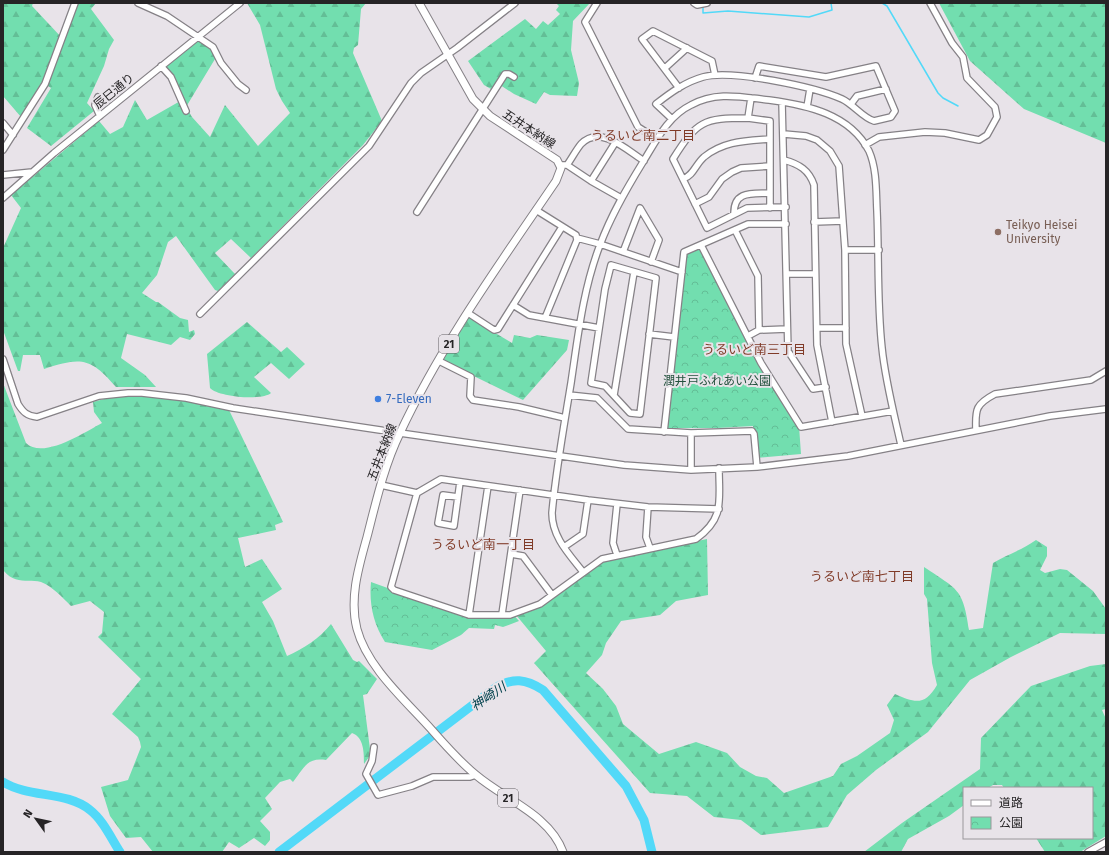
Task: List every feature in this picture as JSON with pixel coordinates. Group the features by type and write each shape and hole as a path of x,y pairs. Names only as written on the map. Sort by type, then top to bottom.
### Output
{"main road":[{"name":"五井本納線","path":"419,3 467,91 482,110 500,124 564,165 556,181 468,313 439,360 400,433 381,486 358,570 354,601 357,628 363,647 375,665 432,731 476,775 541,821 558,840 563,852"}],"street":[{"path":"3,150 45,84 75,3"},
{"path":"138,3 166,16 200,36 213,47 221,63 238,84 246,90"},
{"name":"辰巳通り","path":"3,198 100,116 240,3"},
{"path":"200,314 369,146 411,82 515,3"},
{"path":"597,3 585,22 638,127 657,139"},
{"path":"694,3 697,5 707,3"},
{"path":"865,145 879,137 925,132 945,133 978,140 987,135 996,119 996,108 967,78 963,57 952,43 930,3"},
{"path":"678,88 665,68 642,39 653,31 712,61 715,75"},
{"path":"665,68 687,48"},
{"path":"161,66 171,77 186,110"},
{"path":"672,119 656,104 678,88 704,77 730,74 810,89 833,95 852,104 871,120 891,117 896,111 876,66 826,77 759,66 755,78"},
{"path":"417,212 505,74 514,77"},
{"path":"807,107 810,89"},
{"path":"852,104 857,96 886,89"},
{"path":"583,572 564,547 553,528 554,495 586,289 600,244 621,198 657,139 672,119 688,106 707,98 726,95 782,102 807,107 843,121 858,135 865,145 870,154 875,182 882,349 893,411 901,444"},
{"path":"98,97 95,105 100,116"},
{"path":"748,118 751,98"},
{"path":"782,102 786,207 788,351 813,389 826,387"},
{"path":"770,208 770,121 748,118 720,118 703,124 688,134 673,159 707,228 734,213 747,208 770,208 786,207"},
{"path":"3,123 13,135"},
{"path":"784,134 810,137 824,145 833,154 840,172 845,250 846,344 862,416"},
{"path":"621,198 564,165 581,144 589,139 600,136 616,142 644,161"},
{"path":"682,179 690,176 703,158 719,147 734,142 770,139"},
{"path":"591,181 616,142"},
{"path":"784,160 801,166 811,178 814,185 815,274 818,328 817,345 832,422"},
{"path":"695,204 709,197 722,179 732,172 741,168 770,166"},
{"path":"3,176 32,172"},
{"path":"734,213 734,205 739,197 748,194 770,193"},
{"path":"623,252 640,208 659,240 651,262"},
{"path":"536,210 576,235 577,238 600,244 682,272"},
{"path":"814,222 843,221"},
{"path":"664,432 684,252 748,224 786,224"},
{"path":"468,313 496,330 562,227"},
{"path":"735,230 758,276 759,330"},
{"path":"545,318 577,238"},
{"path":"701,244 761,363 801,427 893,411"},
{"path":"845,250 879,250"},
{"path":"612,265 634,272 656,278 640,414 630,413 605,386 591,383 605,289 612,265"},
{"path":"614,395 634,272"},
{"path":"787,274 815,274"},
{"path":"513,305 529,315 599,328"},
{"path":"818,328 846,328"},
{"path":"748,336 759,330 787,329"},
{"path":"649,334 674,337"},
{"path":"3,359 18,404 22,410 31,416 37,417 99,396 128,392 142,393 186,398 233,408 624,465 691,470 757,467 848,456 901,444 1050,416 1106,409"},
{"path":"439,360 471,377 470,396 473,400 519,407 565,418"},
{"path":"976,430 975,413 978,406 985,399 995,394 1091,380 1106,371"},
{"path":"569,395 598,398 628,429 691,433 752,431 757,467"},
{"path":"691,433 691,470"},
{"path":"417,493 391,587 394,590 469,615 510,615 540,604 602,559 696,539 708,531 717,518 719,509 719,468"},
{"path":"381,486 417,493 441,479 617,504 648,507 719,509"},
{"path":"458,497 442,495 438,522 454,526 458,497 460,482"},
{"path":"469,615 488,486"},
{"path":"502,614 520,490"},
{"path":"564,547 583,534 588,500"},
{"path":"616,555 613,543 617,504"},
{"path":"648,507 646,537 650,548"},
{"path":"511,554 523,556 552,595"},
{"path":"374,747 367,776 378,795 412,786 433,777 470,777 476,775"},
{"path":"1088,852 1106,843"}],"green space":[{"path":"3,3 33,3 32,6 62,38 74,3 96,3 91,9 114,40 87,103 94,111 51,146 27,128 51,88 42,82 21,117 3,96"},
{"path":"247,3 366,3 361,9 358,45 354,48 353,53 382,121 363,145 251,258 231,239 215,253 235,274 218,291 215,290 176,236 168,242 157,275 142,293 158,302 180,318 188,320 189,332 194,330 195,334 190,340 180,337 171,345 127,334 121,358 145,375 156,387 116,387 99,370 84,362 67,363 44,369 40,355 23,355 20,371 18,371 3,330 3,248 21,208 11,195 99,121 110,134 123,127 135,100 147,120 182,100 165,66 201,37 214,51 215,59 186,107 192,117 210,137 225,105 258,146 290,113 276,89 260,25"},
{"path":"556,3 590,3 573,21 571,50 579,83 577,96 550,95 544,92 536,104 514,94 497,83 491,89 484,85 468,61 525,19 536,29 543,21 548,25 560,14 556,10 559,6"},
{"path":"939,3 1106,3 1106,143 1024,109 970,61"},
{"name":"潤井戸ふれあい公園","path":"698,246 759,364 799,426 801,454 756,458 753,426 667,428 684,252"},
{"path":"467,318 470,318 512,343 514,335 530,338 537,335 569,340 567,350 523,400 443,361 442,359"},
{"path":"247,322 281,352 287,347 305,364 289,379 271,363 254,377 271,393 266,395 259,397 240,397 222,394 210,388 207,354"},
{"path":"3,383 26,443 33,447 53,447 75,438 102,423 94,412 93,402 110,398 127,396 161,397 195,402 229,410 283,522 275,525 276,530 238,538 245,567 262,559 282,589 262,602 273,621 287,656 311,643 331,624 353,660 357,662 359,661 377,679 367,694 363,695 370,749 369,757 364,764 361,742 356,735 352,733 326,760 314,760 310,762 303,768 293,782 290,779 280,782 265,798 272,809 260,821 270,832 270,840 265,846 254,838 239,848 229,842 222,852 153,852 141,837 126,838 110,816 101,787 128,780 141,747 138,737 112,714 141,679 98,637 102,633 104,612 90,601 71,606 57,592 45,584 36,581 17,580 3,570"},
{"path":"707,539 708,595 676,601 660,615 621,621 606,643 602,655 586,673 603,689 616,706 623,724 659,754 696,742 727,753 740,767 756,776 767,778 784,793 833,776 841,764 857,756 890,733 894,720 887,705 895,694 914,701 919,701 928,697 933,692 937,685 932,663 927,599 924,594 924,567 957,591 964,606 969,630 983,628 993,563 1036,540 1047,547 1047,556 1040,570 1045,573 1060,569 1067,570 1093,591 1106,609 1106,634 1060,633 1011,657 970,680 928,732 876,770 847,795 828,827 761,835 741,820 714,817 687,796 650,793 534,663 546,651 516,615 552,599 604,561"},
{"path":"371,582 457,613 512,613 519,621 503,627 495,625 494,629 469,628 461,635 432,650 385,642 377,628 371,605"},
{"path":"1106,664 1106,709 1102,710 1106,719 1106,836 1080,852 1045,852 1037,839 1093,839 1093,787 1003,787 1002,785 993,785 990,787 963,787 963,806 949,816 908,839 901,852 864,852 902,823 980,769 981,738 1031,686 1090,666"}],"waterway":[{"path":"703,5 703,13 728,11 809,17 832,10 831,3"},
{"path":"882,3 887,6 938,93 943,98 958,106"},
{"name":"神崎川","path":"279,852 495,688 502,684 514,681 525,682 537,686 543,690 626,786 644,820 652,852"},
{"name":"神崎川","path":"3,782 13,787 59,797 81,804 95,814 120,852"}],"place":[{"name":"Teikyo Heisei University","path":"998,232"},
{"name":"7-Eleven","path":"378,399"}],"district":[{"name":"うるいど南二丁目","path":"643,135"},
{"name":"うるいど南三丁目","path":"754,349"},
{"name":"うるいど南一丁目","path":"483,544"},
{"name":"うるいど南七丁目","path":"862,576"}]}
